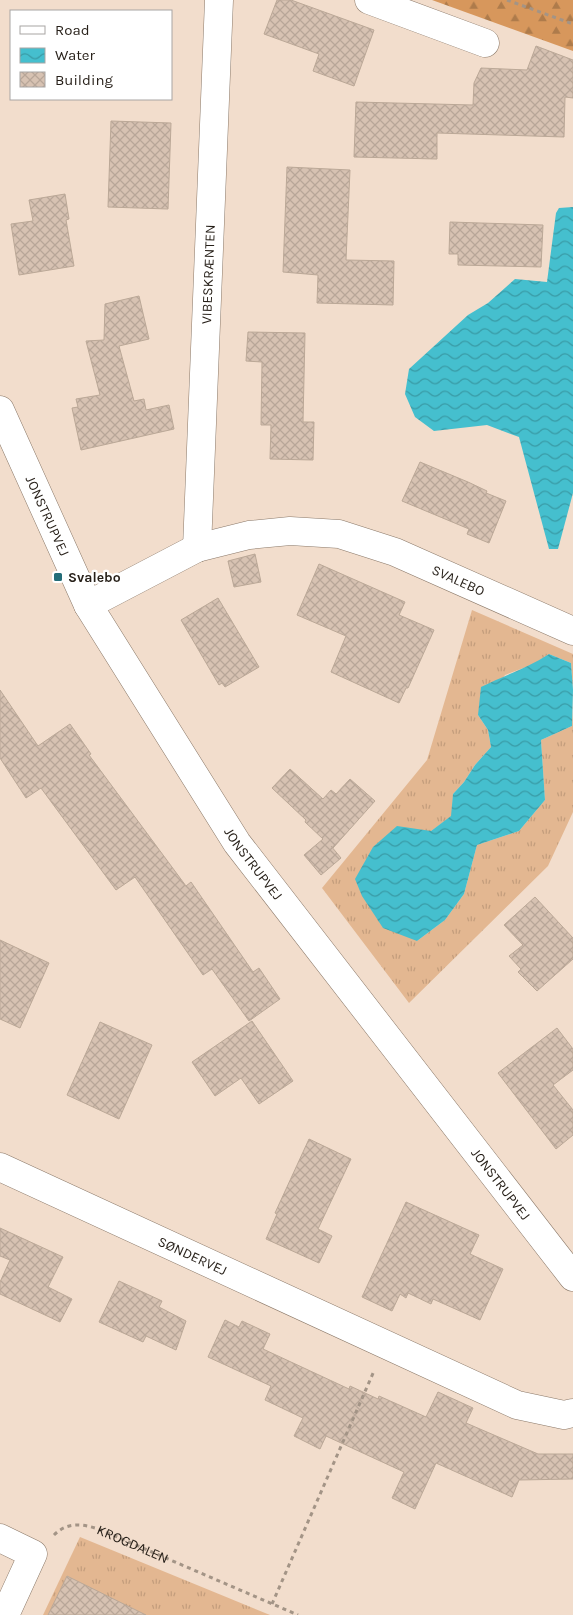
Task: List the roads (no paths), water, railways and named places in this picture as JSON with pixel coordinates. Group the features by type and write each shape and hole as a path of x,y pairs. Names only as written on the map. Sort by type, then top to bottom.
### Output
{"street":[{"name":"VIBESKRÆNTEN","path":"197,548 219,0"},
{"path":"369,0 485,43"},
{"name":"JONSTRUPVEJ","path":"0,410 88,605 237,843 573,1277"},
{"name":"SVALEBO","path":"88,605 197,548 249,536 290,531 339,534 395,552 573,631"},
{"name":"SØNDERVEJ","path":"0,1167 517,1405 564,1415 573,1413"},
{"path":"0,1538 33,1554 5,1615"}],"water":[{"path":"573,207 573,493 558,549 549,549 519,437 487,425 434,431 415,417 405,394 409,369 468,315 488,303 515,279 547,282 556,213 559,208"},
{"path":"549,654 571,663 573,690 572,726 541,740 545,800 519,831 477,845 464,894 445,920 417,941 383,928 362,896 355,879 373,847 397,826 431,831 451,816 453,794 491,747 488,730 478,715 481,687 524,668"}],"place":[{"name":"Svalebo","path":"58,577"}]}
